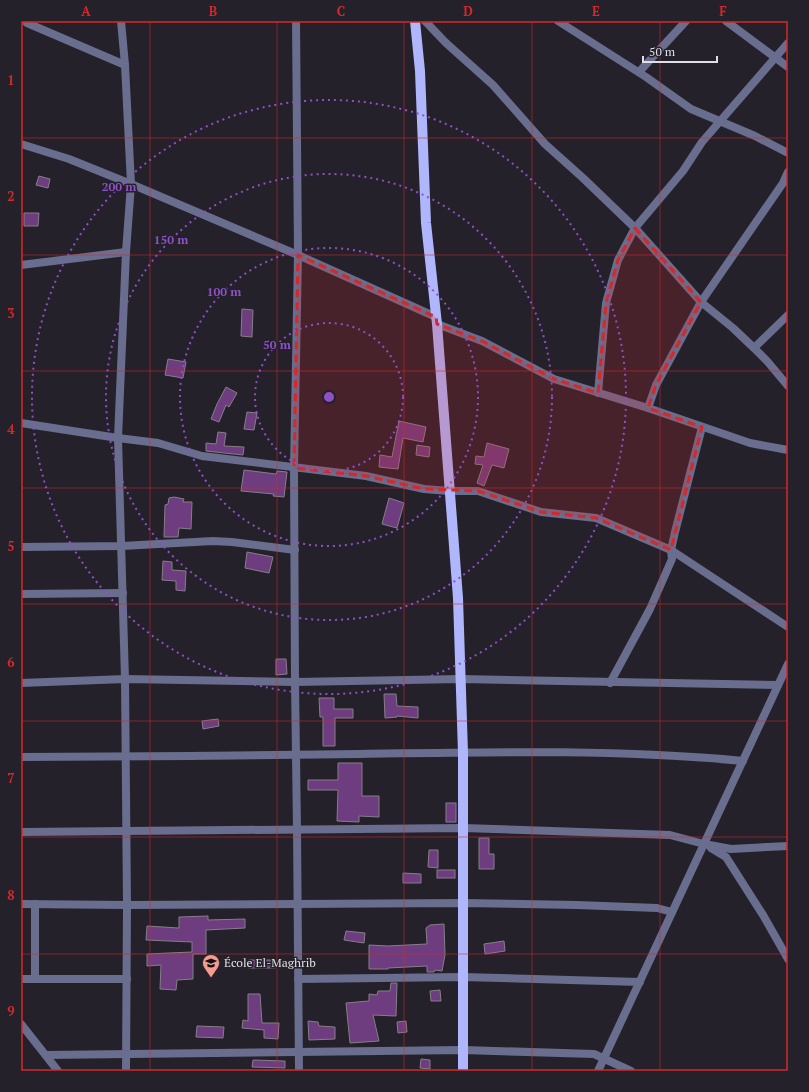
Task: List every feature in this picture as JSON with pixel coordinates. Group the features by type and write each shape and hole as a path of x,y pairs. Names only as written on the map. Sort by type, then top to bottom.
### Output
{"main road":[{"path":"415,21 419,64 426,224 436,321 458,598 462,679 464,1071"}],"street":[{"path":"121,21 125,65 131,184 126,252 118,438 125,679 127,906 126,1071"},
{"path":"296,21 298,255 294,468 299,1071"},
{"path":"425,21 446,43 493,85 545,144 635,228 701,302 733,328 754,348 788,386"},
{"path":"558,21 639,72 691,109 755,136 788,153"},
{"path":"639,72 686,21"},
{"path":"726,21 788,67"},
{"path":"27,23 125,65"},
{"path":"598,393 606,303 618,260 635,228 683,171 702,142 788,43"},
{"path":"21,144 68,159 131,184 298,255 436,321 482,341 554,379 648,408 750,443 788,450"},
{"path":"648,408 656,385 701,302 783,183 788,172"},
{"path":"21,265 126,252"},
{"path":"754,348 788,315"},
{"path":"21,423 158,443 202,456 366,476 424,489 478,491 541,512 596,518 671,550 788,627"},
{"path":"610,683 650,609 672,559 671,550 702,427"},
{"path":"21,547 122,546 232,542 295,550"},
{"path":"21,594 123,593"},
{"path":"598,1071 788,664"},
{"path":"21,683 125,679 295,682 462,679 778,685"},
{"path":"21,757 599,753 696,756 743,760"},
{"path":"21,832 463,828 670,834 704,844 731,849 788,846"},
{"path":"704,844 726,857 786,949 788,959"},
{"path":"21,904 127,906 462,903 657,908 672,912"},
{"path":"35,904 35,979"},
{"path":"298,979 463,977 640,982"},
{"path":"21,979 127,979"},
{"path":"22,1028 58,1071"},
{"path":"46,1055 464,1050 594,1054 631,1071"}],"highlighted area":[{"path":"635,228 701,302 656,385 648,408 702,427 671,550 596,518 541,512 478,491 424,489 366,476 294,468 298,255 436,317 437,324 482,341 554,379 598,393 606,303 618,260"}],"building":[{"path":"39,176 50,179 48,188 36,185"},
{"path":"24,213 39,213 38,226 24,226"},
{"path":"242,309 253,310 252,337 241,336"},
{"path":"168,359 186,362 183,378 165,375"},
{"path":"226,387 237,393 229,407 226,405 219,422 211,419"},
{"path":"247,412 257,413 254,430 244,429"},
{"path":"399,421 426,427 423,442 403,438 398,469 379,467 380,455 392,457"},
{"path":"218,432 226,433 224,446 244,447 243,455 206,451 206,443 216,444"},
{"path":"487,443 509,449 504,468 492,465 484,486 477,483 483,465 475,464 476,456 484,457"},
{"path":"417,445 430,447 429,457 416,455"},
{"path":"244,470 276,474 277,471 287,472 284,497 273,496 274,494 241,491"},
{"path":"174,497 184,499 183,502 192,502 191,529 179,528 178,537 164,537 165,505 168,504 169,498"},
{"path":"389,498 404,503 397,528 382,524"},
{"path":"247,552 273,557 269,573 245,568"},
{"path":"163,561 172,562 172,570 186,571 185,591 176,590 176,581 162,580"},
{"path":"276,659 286,659 287,674 276,675"},
{"path":"384,694 396,694 397,706 418,707 418,718 397,716 385,718"},
{"path":"319,698 334,698 334,709 353,709 353,718 335,718 335,746 323,746 323,717 320,717"},
{"path":"218,719 219,726 203,729 202,721"},
{"path":"338,763 362,763 362,796 379,796 379,817 359,816 359,822 337,821 338,790 308,790 308,780 338,780"},
{"path":"446,803 456,803 456,822 446,822"},
{"path":"479,838 489,838 489,854 494,854 494,869 479,869"},
{"path":"429,850 438,850 438,868 428,867"},
{"path":"437,870 455,870 455,878 437,878"},
{"path":"403,873 421,874 421,883 403,883"},
{"path":"208,916 208,920 245,919 245,928 206,930 206,954 193,954 193,979 177,980 176,990 160,989 161,965 147,966 147,954 192,952 192,942 146,940 147,926 179,928 179,917"},
{"path":"444,924 445,955 442,971 435,970 434,972 427,972 427,966 369,969 369,945 388,946 427,944 426,928 430,925"},
{"path":"346,931 365,933 364,943 344,940"},
{"path":"504,941 505,951 485,954 484,944"},
{"path":"249,960 275,960 275,968 249,968"},
{"path":"391,983 397,983 396,1016 373,1015 379,1041 350,1043 346,1003 369,1001 369,994 377,995 378,991 390,991"},
{"path":"440,990 441,1001 431,1001 430,991"},
{"path":"248,994 260,994 262,1023 279,1023 278,1039 264,1038 264,1030 242,1028 243,1020 248,1021"},
{"path":"308,1021 318,1022 319,1026 335,1027 335,1039 309,1040"},
{"path":"406,1021 407,1032 398,1033 397,1022"},
{"path":"197,1026 224,1027 223,1038 196,1037"},
{"path":"421,1059 430,1060 430,1069 420,1068"},
{"path":"253,1060 285,1061 285,1068 252,1067"}],"place":[{"name":"École El-Maghrib","path":"211,978"}]}
